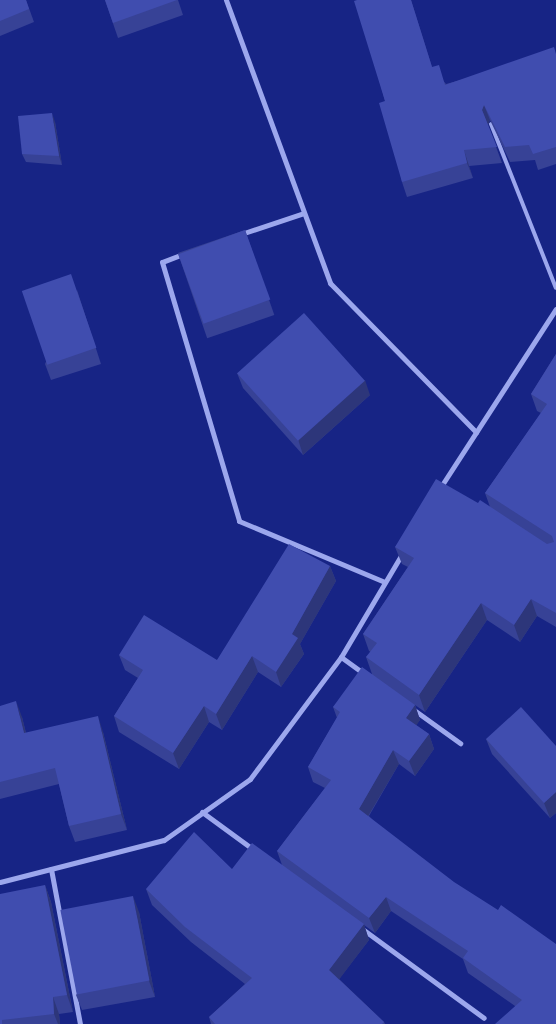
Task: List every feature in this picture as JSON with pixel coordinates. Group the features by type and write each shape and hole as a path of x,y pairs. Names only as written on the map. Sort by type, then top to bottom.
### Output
{"street":[{"path":"226,0 330,283 476,432"},
{"path":"233,237 304,213"},
{"path":"188,252 162,262 239,521 384,582"},
{"path":"438,492 556,309"},
{"path":"443,484 451,489"},
{"path":"0,882 164,840 250,779 342,657 409,541"},
{"path":"342,657 373,680"},
{"path":"405,703 460,743"},
{"path":"202,812 259,853"},
{"path":"51,869 80,1024"},
{"path":"355,924 484,1018"}],"lane":[{"path":"491,124 556,288"}],"building":[{"path":"0,0 26,0 29,9 0,21"},
{"path":"105,0 177,0 113,23"},
{"path":"411,0 432,67 439,65 445,85 554,47 556,54 556,147 533,154 529,145 505,147 484,105 482,110 497,147 464,150 467,163 402,182 379,103 385,101 354,1"},
{"path":"52,113 59,156 22,154 18,116"},
{"path":"245,230 270,300 204,324 178,254"},
{"path":"71,274 96,348 47,365 22,291"},
{"path":"304,313 365,381 298,441 237,373"},
{"path":"556,354 556,613 531,599 514,625 481,603 419,695 366,657 377,643 363,634 414,558 395,547 436,479 478,503 480,500 547,544 554,542 552,536 485,493 547,404 531,394"},
{"path":"289,544 330,566 292,634 298,638 276,672 252,656 216,714 204,706 173,753 114,716 143,670 119,655 144,615 217,660"},
{"path":"362,667 415,705 406,718 429,734 409,761 393,750 359,809 454,882 498,910 501,905 556,944 556,1024 495,1024 522,1000 463,958 468,951 386,897 369,918 277,851 331,780 308,767 340,712 333,707"},
{"path":"16,701 24,733 98,716 121,814 69,826 55,768 0,782 0,706"},
{"path":"521,707 556,746 556,792 544,803 486,739"},
{"path":"194,832 232,869 252,843 364,924 329,970 384,1022 382,1024 215,1024 209,1017 252,978 185,927 146,889"},
{"path":"45,885 67,995 53,997 54,1014 2,1020 2,1024 0,1024 0,894"},
{"path":"133,896 149,980 77,995 60,910"}]}
